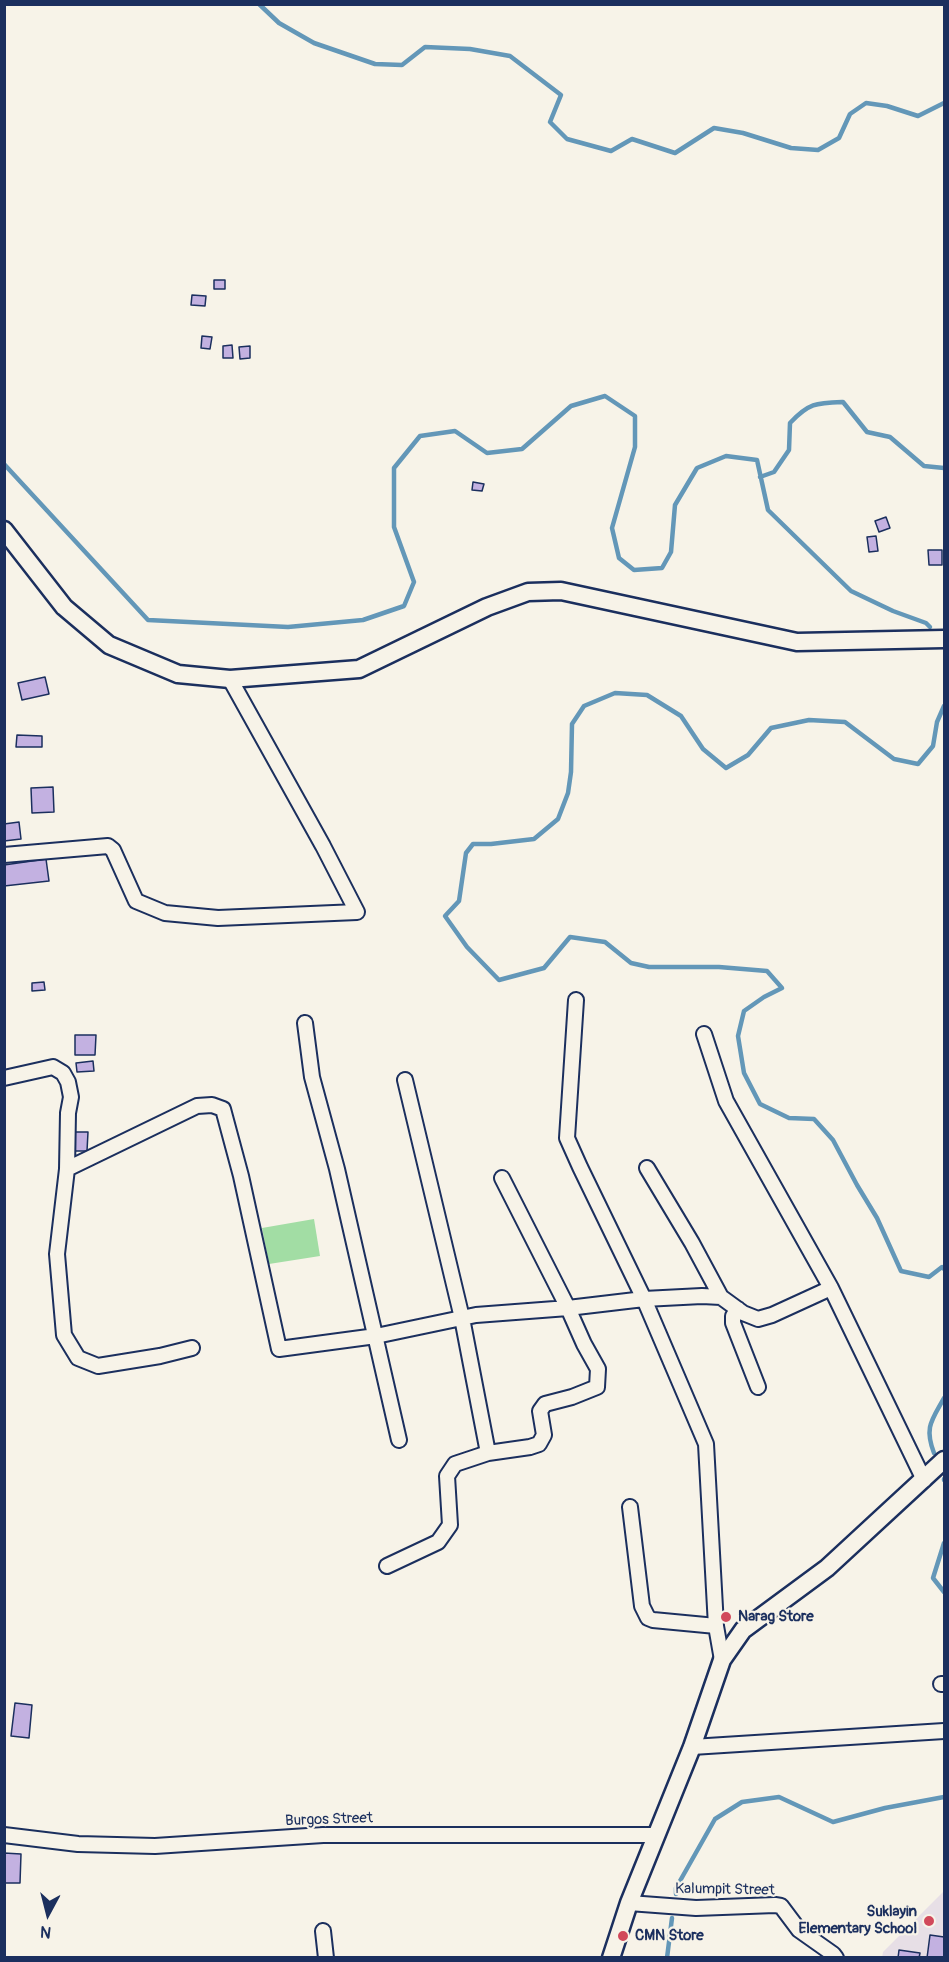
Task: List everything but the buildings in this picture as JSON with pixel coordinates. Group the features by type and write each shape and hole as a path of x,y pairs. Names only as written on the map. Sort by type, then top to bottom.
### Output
{"street":[{"path":"4,530 64,607 109,645 178,674 230,679 359,669 487,607 528,592 561,591 797,642 945,639"},
{"path":"4,855 108,846 113,850 136,901 165,913 218,918 357,912 230,679"},
{"path":"576,1000 567,1138 644,1299 706,1444 717,1626 722,1660"},
{"path":"305,1023 312,1077 337,1169 399,1440"},
{"path":"704,1034 726,1101 831,1288 924,1480"},
{"path":"4,1078 53,1066 63,1073 68,1082 71,1097 68,1113 67,1169 57,1254 64,1335 78,1358 98,1366 160,1356 192,1348"},
{"path":"405,1080 462,1318 488,1454"},
{"path":"67,1169 197,1106 212,1105 223,1109 241,1176 279,1349 376,1336 462,1318 644,1299 721,1297"},
{"path":"647,1168 721,1297 738,1309 758,1319 772,1316 831,1288"},
{"path":"387,1566 438,1542 450,1525 447,1476 455,1464 488,1454 539,1444 544,1435 540,1411 545,1404 597,1387 598,1369 502,1178"},
{"path":"738,1309 733,1316 733,1323 758,1387"},
{"path":"611,1958 629,1904 692,1747 722,1660 743,1630 827,1568 945,1460"},
{"path":"630,1507 642,1606 648,1618 717,1626"},
{"path":"692,1747 945,1731"},
{"name":"Burgos Street","path":"4,1835 78,1844 155,1846 323,1835 656,1835"},
{"name":"Kalumpit Street","path":"629,1904 696,1908 781,1906 799,1930 836,1958"},
{"path":"323,1931 326,1958"}],"shaded area":[{"name":"Suklayin Elementary School","path":"944,1891 944,1957 882,1958 883,1952"}],"green space":[{"path":"314,1219 320,1256 269,1264 262,1228"}],"waterway":[{"path":"259,4 279,23 314,43 375,64 402,65 425,47 470,49 510,56 561,95 550,122 567,139 611,151 632,139 675,153 714,128 743,133 791,148 818,150 839,138 850,114 866,103 887,106 918,116 944,103"},
{"path":"4,464 148,620 288,627 363,620 404,606 414,582 394,527 394,468 420,436 455,431 487,453 522,449 571,406 605,396 635,416 635,447 612,528 619,558 634,570 662,568 671,552 675,505 697,468 726,456 757,460 768,510 851,591 893,611 926,623 930,627"},
{"path":"760,477 774,472 789,450 790,423 802,411 813,405 834,402 843,402 867,432 890,437 924,466 944,468"},
{"path":"944,706 937,722 933,746 918,764 894,759 845,722 809,720 771,728 748,755 726,768 703,749 681,716 647,695 615,693 584,706 572,724 568,793 558,819 534,839 473,844 466,853 459,901 445,916 467,947 499,980 544,968 570,937 605,942 631,963 649,967 719,967 767,971 782,988 744,1011 738,1036 744,1073 760,1104 789,1118 814,1119 833,1140 877,1218 901,1271 929,1277 942,1267 944,1269"},
{"path":"934,1453 930,1437 931,1424 944,1398"},
{"path":"944,1543 933,1578 944,1592"},
{"path":"676,1894 676,1888 715,1819 742,1802 779,1797 833,1822 885,1808 944,1797"},
{"path":"667,1958 672,1918"}],"place":[{"name":"Narag Store","path":"726,1617"},
{"name":"Suklayin Elementary School","path":"929,1921"},
{"name":"CMN Store","path":"623,1936"}]}
